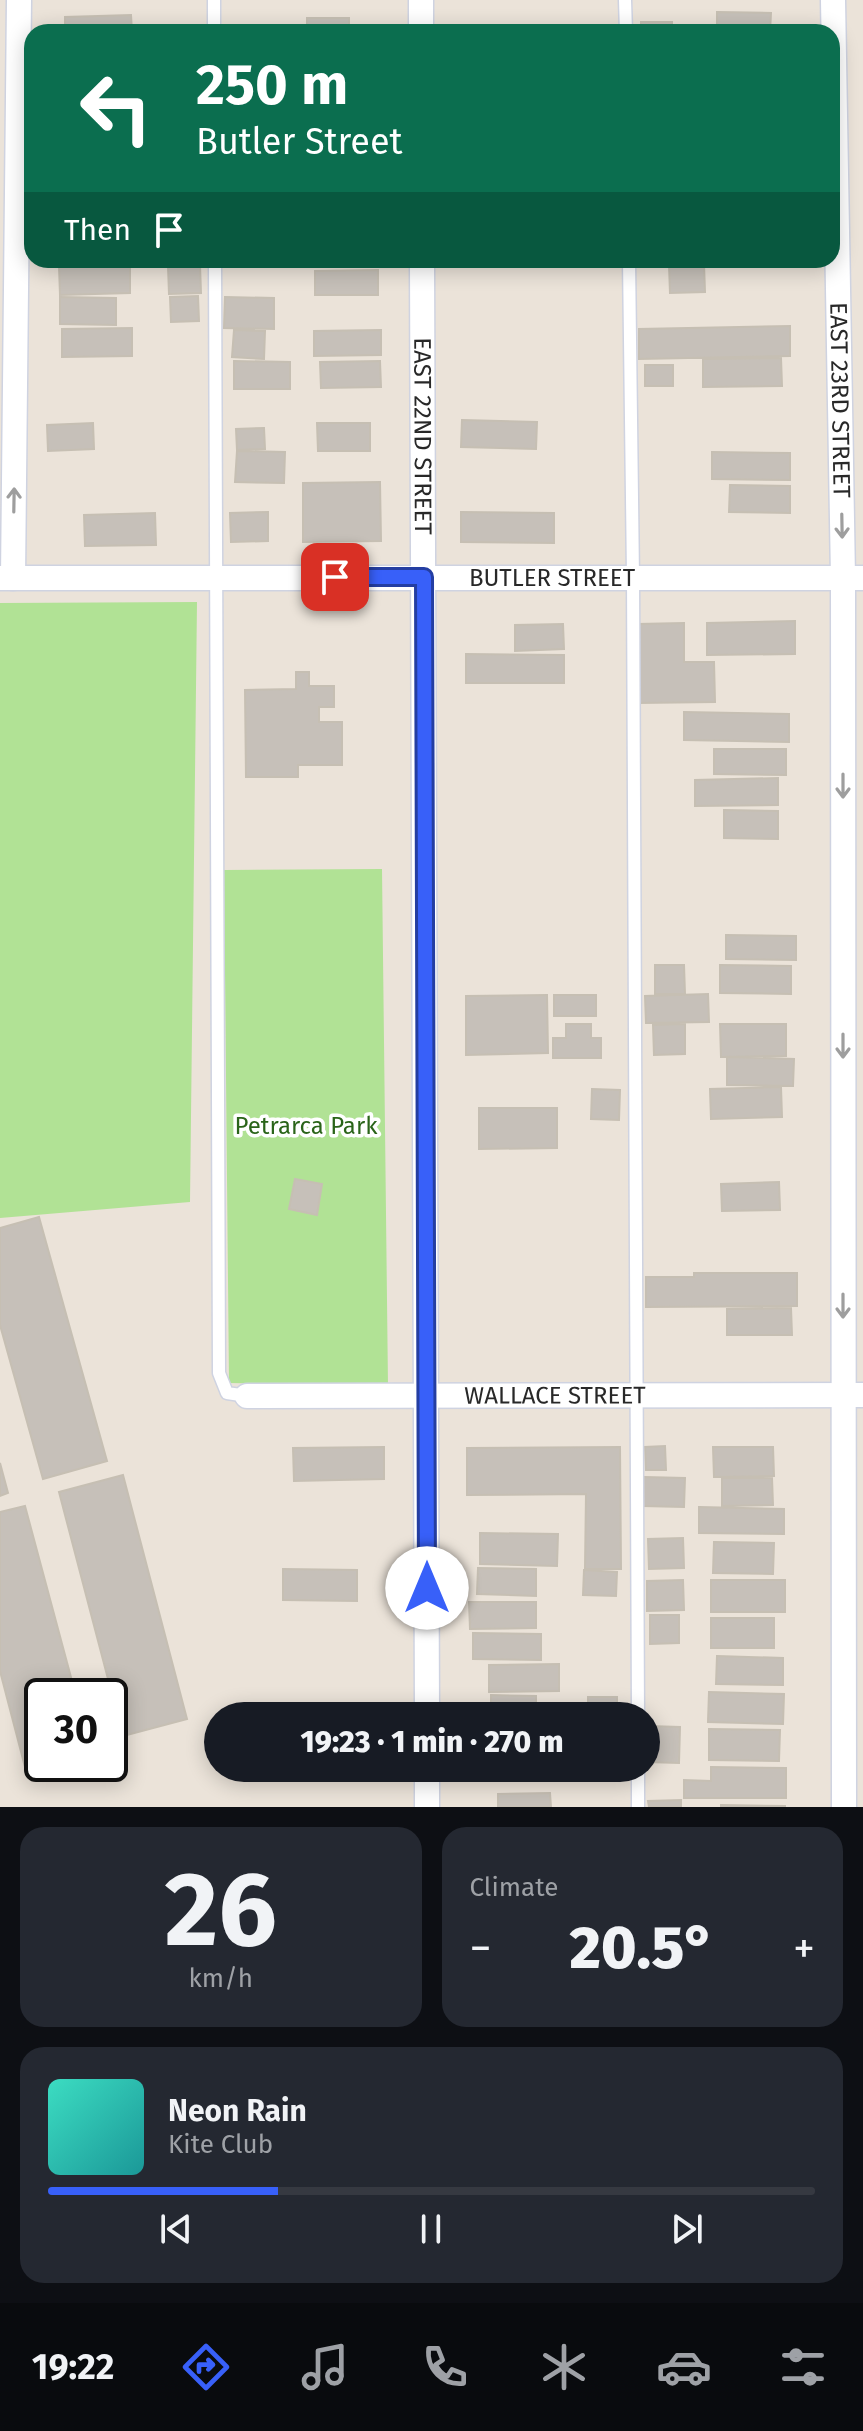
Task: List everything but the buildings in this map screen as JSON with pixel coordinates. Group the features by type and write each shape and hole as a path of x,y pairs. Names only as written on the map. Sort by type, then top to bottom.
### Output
{"street":[{"path":"7,578 19,0"},
{"path":"421,0 421,24"},
{"name":"EAST 23RD STREET","path":"833,0 834,24"},
{"name":"EAST 23RD STREET","path":"840,202 853,578 853,1395 844,1807"},
{"name":"EAST 22ND STREET","path":"422,268 427,1702"},
{"name":"BUTLER STREET","path":"7,578 853,578"},
{"name":"WALLACE STREET","path":"247,1396 853,1395"},
{"path":"427,1782 427,1807"}],"lane":[{"path":"214,0 214,24"},
{"path":"625,0 626,24"},
{"path":"215,268 219,1373 227,1393 247,1396"},
{"path":"629,268 638,1702"},
{"path":"638,1782 638,1807"}],"green space":[{"path":"197,602 190,1202 0,1218 0,603"},
{"name":"Petrarca Park","path":"382,869 388,1386 229,1383 224,870"}],"route":[{"path":"335,577 424,577 427,1588"}]}
